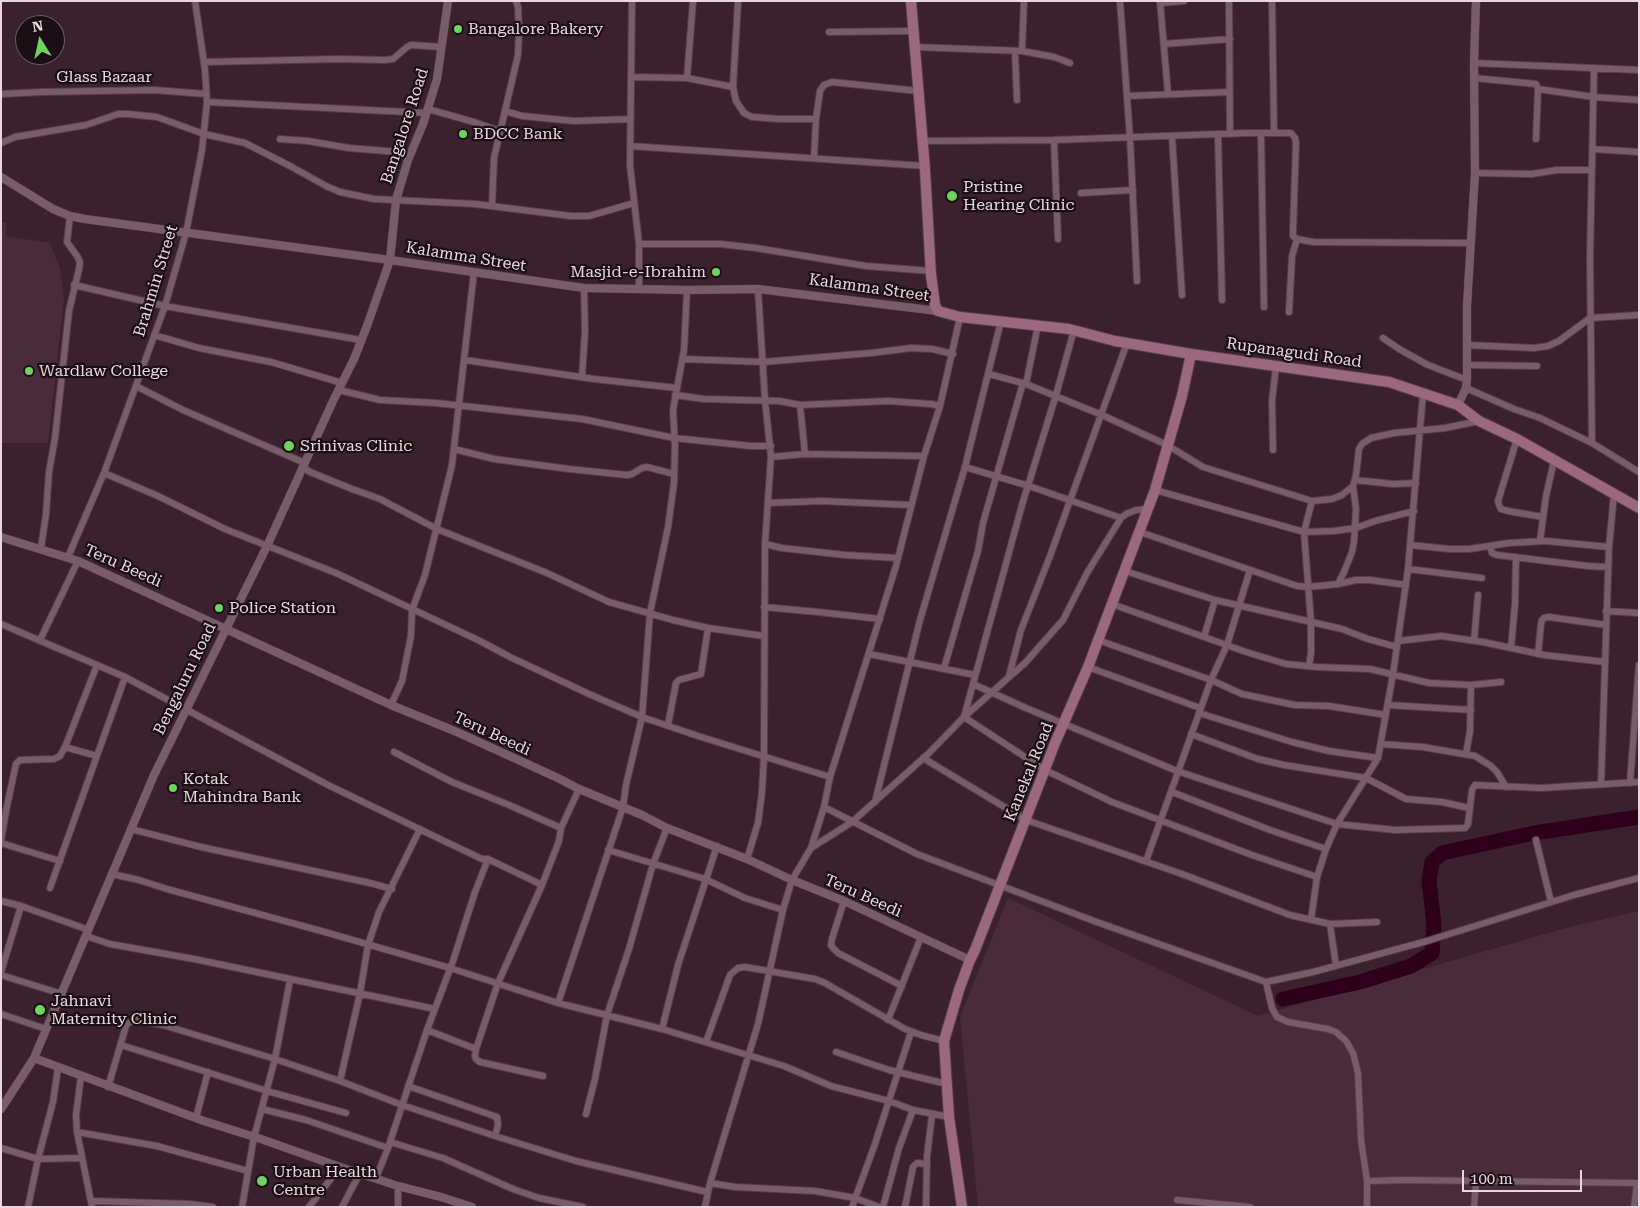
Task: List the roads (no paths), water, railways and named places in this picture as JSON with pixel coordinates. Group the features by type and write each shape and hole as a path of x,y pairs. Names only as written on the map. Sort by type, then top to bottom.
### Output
{"main road":[{"path":"911,1 925,166 931,273 935,305 938,312"},
{"name":"Rupanagudi Road","path":"938,312 960,317 1074,330 1127,343 1191,354 1389,382 1458,406 1479,421 1517,439 1639,508"},
{"name":"Kanekal Road","path":"962,1207 949,1117 944,1041 970,960 1088,667 1156,490 1182,396 1191,354"}],"street":[{"name":"Brahmin Street","path":"68,556 104,473 136,386 165,306 186,233 204,134 207,102 204,62 195,1"},
{"name":"Bangalore Road","path":"390,260 396,200 437,79 448,1"},
{"path":"492,206 494,158 518,55 519,32 516,1"},
{"path":"632,1 630,166 639,244 639,288"},
{"path":"687,78 693,1"},
{"path":"738,1 733,87 736,101 744,113 752,117 816,119"},
{"path":"1022,51 1024,1"},
{"path":"1120,1 1130,138 1137,281"},
{"path":"1168,94 1160,2 1184,1"},
{"path":"1229,1 1230,134"},
{"path":"1272,1 1274,133"},
{"path":"1458,406 1466,384 1467,365 1467,306 1475,173 1474,63 1476,1"},
{"path":"829,32 913,31"},
{"path":"1164,44 1230,39"},
{"path":"204,62 385,60 393,59 411,45 441,47"},
{"path":"914,47 1022,51 1070,62"},
{"path":"1015,52 1017,100"},
{"path":"1474,63 1639,70"},
{"path":"1592,443 1590,318 1594,68"},
{"path":"631,77 687,78 733,87"},
{"path":"1474,78 1533,82 1538,86 1536,139"},
{"path":"814,158 816,119 820,91 824,85 832,82 918,91"},
{"path":"1538,89 1639,100"},
{"name":"Glass Bazaar","path":"1,94 154,90 206,94"},
{"path":"1127,96 1229,92"},
{"path":"207,102 427,111 474,122 500,131"},
{"path":"505,111 522,116 574,121 630,119"},
{"path":"1,143 15,137 86,125 118,114 157,117 204,134 245,143 292,166 326,186 340,192 374,199 492,206 571,216 589,216 634,203"},
{"path":"1262,133 1264,306"},
{"path":"923,141 1054,140 1262,133 1291,134 1295,138 1292,231 1293,236 1297,239 1313,242 1470,243"},
{"path":"1218,135 1222,300"},
{"path":"1172,136 1182,295"},
{"path":"280,139 411,154"},
{"path":"1054,140 1058,239"},
{"path":"630,146 925,166"},
{"path":"1592,149 1639,152"},
{"path":"1475,173 1532,174 1557,170 1591,170"},
{"name":"Kalamma Street","path":"1,177 54,209 70,216 85,219 584,288 758,289 938,312"},
{"path":"1081,193 1132,190"},
{"path":"41,548 69,311 80,262 67,242 70,216"},
{"path":"1289,312 1292,256 1297,239"},
{"path":"639,244 720,244 866,266 931,273"},
{"name":"Bengaluru Road","path":"1,1109 34,1058 154,775 267,546 362,340 390,260"},
{"path":"391,705 402,680 411,636 412,610 425,575 452,465 474,272"},
{"path":"74,286 165,306 362,340"},
{"path":"582,377 585,331 584,288"},
{"path":"747,859 758,823 762,792 764,756 764,607 771,457 765,400 758,289"},
{"path":"558,1003 623,807 626,785 642,717 650,614 668,527 674,474 673,410 686,336 687,290"},
{"path":"1467,345 1534,348 1548,346 1559,341 1590,318 1639,315"},
{"path":"704,1207 758,1024 783,910 792,880 810,848 824,807 830,777 898,558 924,456 940,406 960,317"},
{"path":"875,802 920,620 965,467 1001,321"},
{"path":"944,668 978,551 983,523 1024,384 1038,325"},
{"path":"964,717 1028,486 1074,330"},
{"path":"154,334 199,348 271,362 380,400 436,403 582,419 674,438 751,446 771,446"},
{"path":"1383,338 1428,365 1514,409 1540,418 1592,443 1639,472"},
{"path":"1009,677 1021,630 1127,343"},
{"path":"683,359 763,362 911,348 932,349 953,354"},
{"path":"465,360 676,392 704,399 765,400 800,405 888,401 940,406"},
{"path":"1467,365 1537,366"},
{"path":"1273,450 1272,400 1276,366"},
{"path":"989,374 1024,384 1102,415 1167,446 1203,467 1312,502 1332,499 1342,495 1354,483 1416,483"},
{"path":"136,386 304,465 310,472 380,499 437,529 547,573 609,602 708,628 764,636"},
{"path":"1311,920 1317,877 1326,849 1337,824 1378,758 1381,744 1408,569 1423,394"},
{"path":"800,405 805,454"},
{"path":"1338,584 1352,552 1356,528 1354,483 1359,449 1365,441 1394,433 1444,428 1479,421"},
{"path":"1517,439 1498,501 1499,505 1501,509 1508,511 1543,517"},
{"path":"454,449 494,459 538,465 627,475 647,467 674,474"},
{"path":"771,457 805,454 924,456"},
{"path":"1540,541 1554,460"},
{"path":"965,467 1028,486 1121,518"},
{"path":"104,473 158,496 225,529 336,573 589,694 642,717 830,777"},
{"path":"1156,490 1304,532 1356,528 1414,511"},
{"path":"1601,784 1606,611 1614,494"},
{"path":"768,503 821,501 911,505"},
{"path":"1308,666 1311,652 1311,622 1304,532 1312,502"},
{"path":"810,848 852,822 1026,662 1063,620 1087,573 1121,518 1131,512 1148,509"},
{"path":"1140,532 1290,584 1308,587 1356,580 1370,580 1406,585"},
{"name":"Teru Beedi","path":"1,537 68,556 391,705 457,732 558,778 578,789 844,901 970,960"},
{"path":"1410,546 1469,549 1526,541 1540,541 1609,547"},
{"path":"766,544 782,548 845,555 898,558"},
{"path":"1490,546 1494,554 1608,567"},
{"path":"1511,648 1516,604 1516,557"},
{"path":"40,640 78,561"},
{"path":"1408,569 1482,578"},
{"path":"1146,862 1172,792 1177,771 1211,680 1227,645 1250,570"},
{"path":"1125,571 1215,600 1342,629 1368,639 1397,644 1441,636 1538,654 1605,662"},
{"path":"1474,641 1478,595"},
{"path":"1204,637 1215,600"},
{"path":"1112,604 1286,664 1370,669 1429,683 1472,685 1501,682"},
{"path":"764,607 880,619"},
{"path":"1606,611 1639,613"},
{"path":"1538,654 1541,624 1544,618 1549,617 1606,625"},
{"path":"1,624 125,677 328,785 482,859 488,859 542,884"},
{"path":"668,725 676,683 679,680 701,674 708,628"},
{"path":"1098,640 1211,680 1242,694 1295,705 1329,706 1386,715"},
{"path":"869,654 975,675"},
{"path":"60,861 1,842 3,825 16,764 20,760 57,758 65,747 97,665"},
{"path":"1630,782 1639,665"},
{"path":"1088,667 1200,711 1292,742 1329,751 1378,758"},
{"path":"50,888 125,677"},
{"path":"973,684 1177,771 1337,824 1395,830 1465,828 1468,824 1472,790 1475,785 1541,788 1639,782"},
{"path":"1466,754 1472,685"},
{"path":"1388,705 1471,710"},
{"path":"964,717 1045,770 1112,802 1252,856 1317,877"},
{"path":"1191,734 1258,759 1366,778 1406,799 1442,802 1469,808"},
{"path":"1381,744 1423,747 1475,756 1497,772 1506,787"},
{"path":"65,747 97,756"},
{"path":"394,752 452,782 561,828"},
{"path":"923,758 1026,820 1290,915 1330,924 1376,922"},
{"path":"542,1076 480,1062 475,1056 498,983 542,884 561,828 578,789"},
{"path":"1172,792 1270,830 1326,849"},
{"path":"824,807 917,854 1094,921 1266,982 1336,966 1427,941 1551,902 1639,878"},
{"path":"586,1114 595,1079 607,1015 629,949 653,864 667,828"},
{"path":"131,829 201,847 361,880 392,889"},
{"path":"340,1081 360,993 368,945 380,912 420,829"},
{"path":"1536,840 1551,902"},
{"path":"662,1029 678,965 717,846"},
{"path":"608,850 706,879 745,898 783,910"},
{"path":"376,1178 488,859"},
{"path":"112,874 450,968 558,1003 662,1029 784,1066 831,1086 889,1101 912,1110 949,1117"},
{"path":"1,901 21,906 110,944 194,959 435,1009"},
{"path":"844,901 831,945 838,953 902,986"},
{"path":"21,906 1,974 62,994"},
{"path":"1330,924 1336,966"},
{"path":"888,1020 921,937"},
{"path":"706,1042 730,974 738,968 770,971 815,979 911,1032 944,1041"},
{"path":"242,1207 254,1137 275,1059 290,980"},
{"path":"1266,982 1272,1008 1278,1017 1288,1022 1336,1032 1353,1053 1358,1073 1361,1140 1367,1181 1367,1207"},
{"path":"1,1014 46,1030"},
{"path":"108,1087 128,1023 137,1020 163,1025 275,1059 402,1105 576,1161 707,1192"},
{"path":"427,1030 476,1049"},
{"path":"852,1207 875,1144 911,1032"},
{"path":"120,1045 267,1091 346,1112"},
{"path":"836,1052 898,1072 947,1084"},
{"path":"34,1058 108,1087 340,1167 472,1207"},
{"path":"28,1207 53,1102 58,1068"},
{"path":"196,1118 208,1072"},
{"path":"81,1076 76,1115 77,1132 92,1204 189,1204 213,1207"},
{"path":"408,1086 497,1117 498,1125 495,1136"},
{"path":"262,1109 389,1145 443,1158 513,1189 540,1198 583,1207"},
{"path":"883,1207 899,1148 912,1110"},
{"path":"926,1207 927,1164 932,1115"},
{"path":"77,1132 157,1146 248,1171"},
{"path":"1,1148 38,1159 82,1158"},
{"path":"905,1207 913,1167 917,1164 927,1164"},
{"path":"309,1207 340,1167"},
{"path":"342,1207 360,1173"},
{"path":"1367,1181 1638,1183 1634,1207"},
{"path":"1474,1207 1476,1181"},
{"path":"710,1182 735,1187 815,1191 855,1198 879,1207"},
{"path":"398,1186 398,1207"},
{"path":"1177,1200 1250,1207"}],"waterway":[{"path":"1283,999 1360,982 1411,966 1432,953 1434,925 1429,881 1432,862 1442,853 1534,833 1639,817"}],"place":[{"name":"Bangalore Bakery","path":"458,29"},
{"name":"BDCC Bank","path":"463,134"},
{"name":"Pristine Hearing Clinic","path":"952,196"},
{"name":"Masjid-e-Ibrahim","path":"716,272"},
{"name":"Wardlaw College","path":"29,371"},
{"name":"Srinivas Clinic","path":"289,446"},
{"name":"Police Station","path":"219,608"},
{"name":"Kotak Mahindra Bank","path":"173,788"},
{"name":"Jahnavi Maternity Clinic","path":"40,1010"},
{"name":"Urban Health Centre","path":"262,1181"}]}
